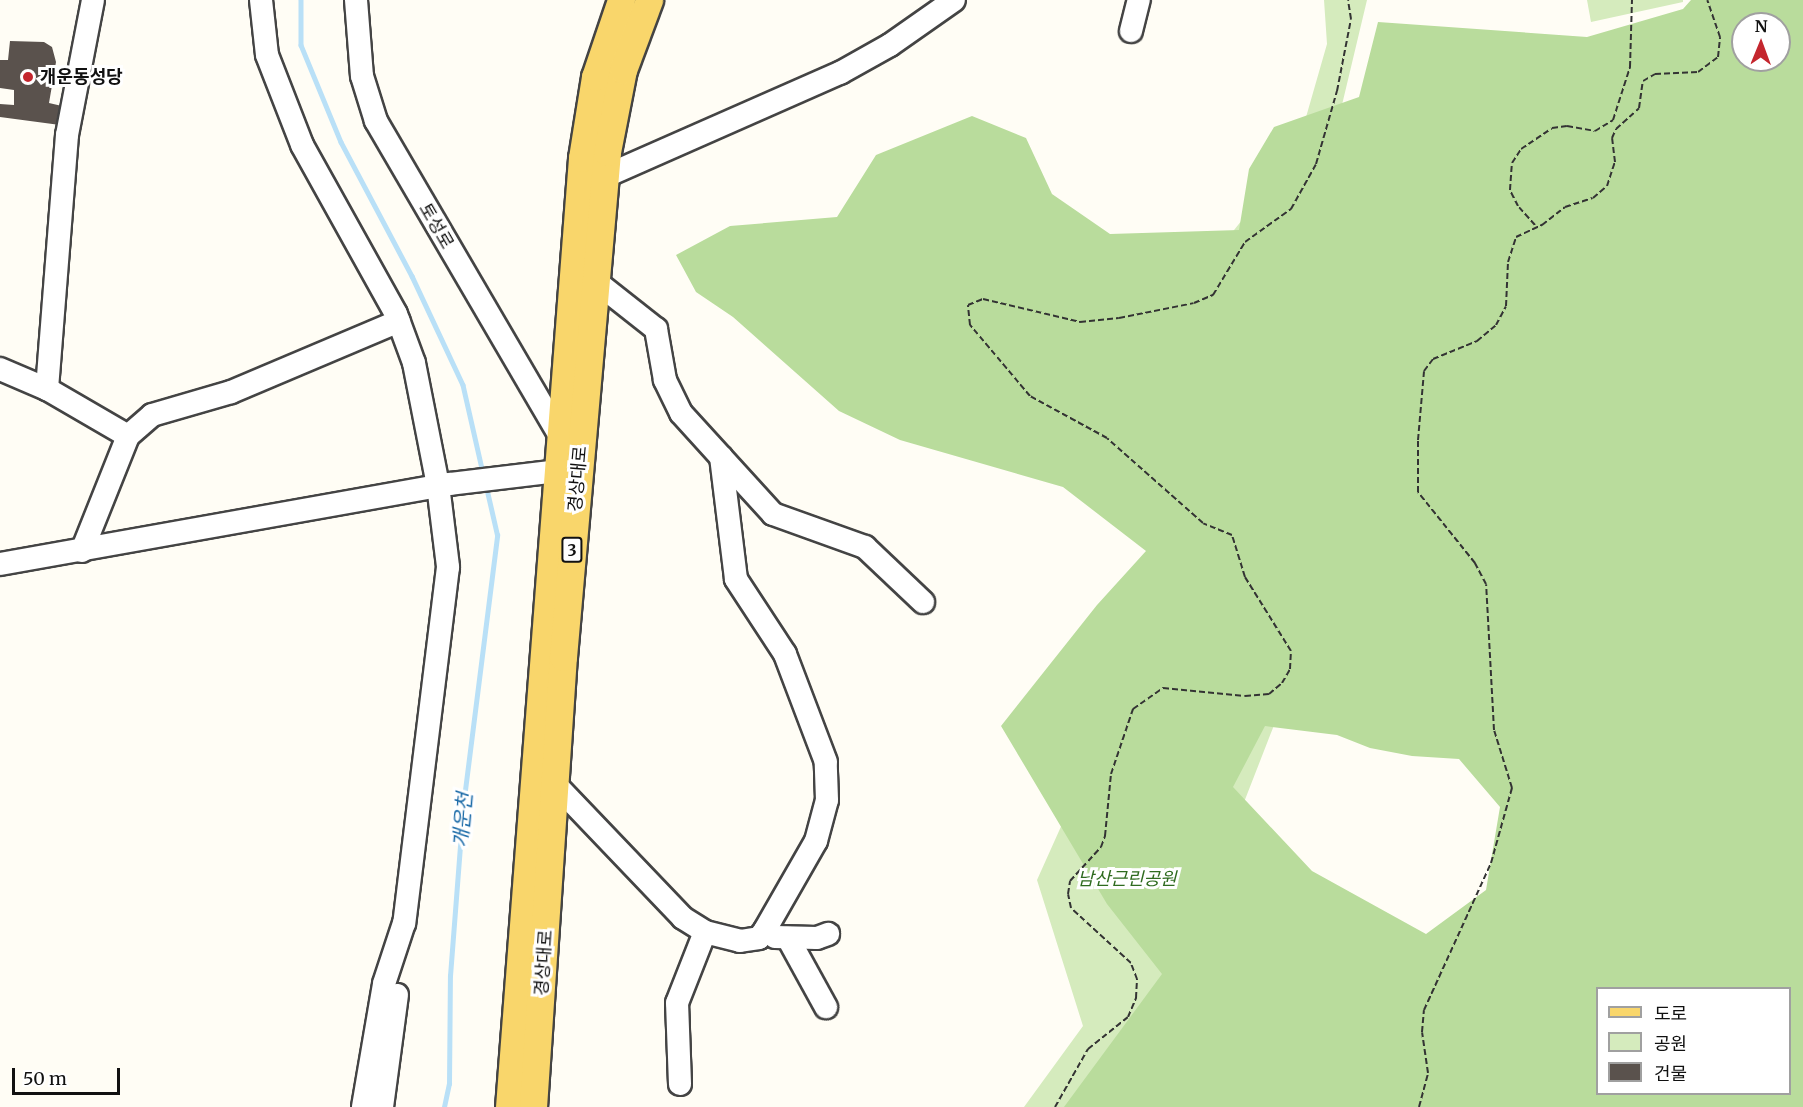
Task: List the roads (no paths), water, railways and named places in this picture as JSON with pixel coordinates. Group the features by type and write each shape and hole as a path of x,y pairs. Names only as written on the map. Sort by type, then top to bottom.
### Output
{"main road":[{"name":"경상대로","path":"533,1107 555,784 568,470 561,437 587,118 595,77 621,0"},
{"name":"경상대로","path":"509,1107 568,470 596,281 616,95 648,0"}],"street":[{"path":"47,389 67,135 93,0"},
{"path":"261,0 267,55 302,145 399,321 414,363 444,484 447,567 382,1107"},
{"name":"토성로","path":"356,0 362,76 375,121 561,437"},
{"path":"606,176 840,73 891,45 954,0"},
{"path":"1131,31 1138,0"},
{"path":"596,281 656,329 665,380 681,413 773,514 865,547 923,602"},
{"path":"82,550 128,436 152,415 231,392 399,321"},
{"path":"0,369 47,389 128,436"},
{"path":"721,456 736,579 784,654 826,762 826,800 816,841 762,934"},
{"path":"0,564 444,484 529,472 568,470"},
{"path":"555,784 675,910 705,932 740,941 762,934 788,938 828,934"},
{"path":"363,1107 384,984 405,924"},
{"path":"680,1084 677,1002 705,932"},
{"path":"788,938 826,1007"}],"waterway":[{"path":"301,0 301,45 341,142 412,276 463,385 483,473"},
{"name":"개운천","path":"444,1107 449,1084 450,976 463,806 497,535 486,487"}],"place":[{"name":"개운동성당","path":"28,77"}],"park label":[{"name":"남산근린공원","path":"1127,879"}]}
